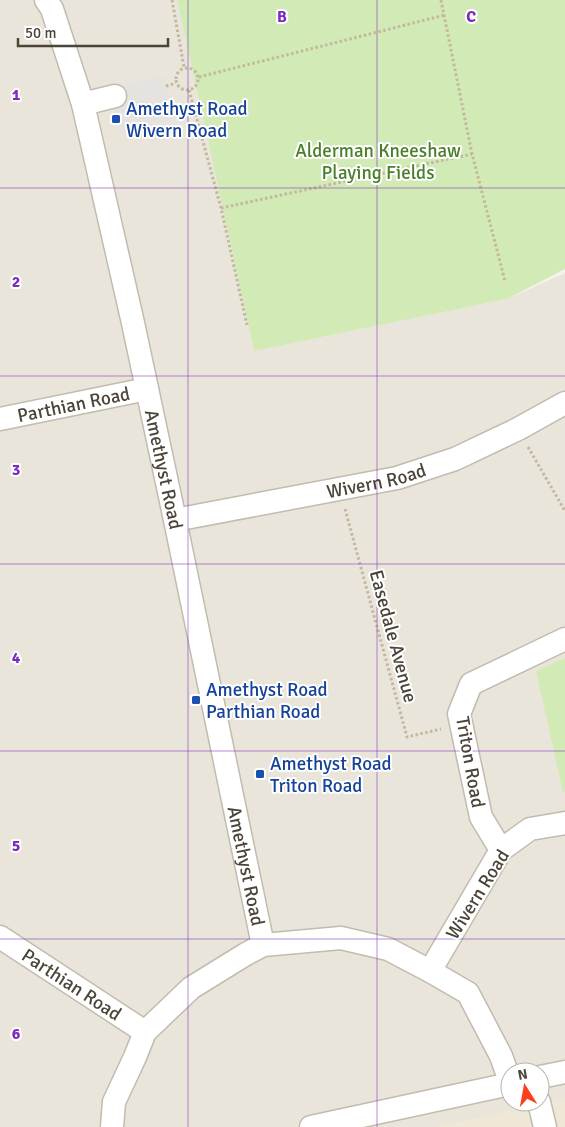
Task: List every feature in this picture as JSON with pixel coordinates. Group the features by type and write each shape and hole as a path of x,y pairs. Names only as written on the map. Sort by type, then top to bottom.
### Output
{"street":[{"name":"Amethyst Road","path":"46,0 52,9 83,104 147,389 263,945"},
{"path":"83,104 115,96"},
{"name":"Parthian Road","path":"0,419 147,389"},
{"name":"Wivern Road","path":"175,520 397,478 455,459 518,429 565,403"},
{"name":"Triton Road","path":"501,850 481,817 459,714 470,684 565,639"},
{"name":"Wivern Road","path":"430,971 501,850 530,829 565,822"},
{"name":"Parthian Road","path":"0,938 145,1032"},
{"name":"Amethyst Road","path":"112,1127 114,1102 136,1057 145,1032 191,988 263,945 341,938 388,949 468,993 503,1062"},
{"path":"550,1075 565,1072"},
{"path":"311,1127 500,1085"},
{"path":"541,1112 545,1127"}],"path":[{"path":"172,0 184,67"},
{"path":"442,0 472,154 506,281"},
{"path":"199,77 445,15"},
{"path":"184,67 195,70 199,77 197,85 189,90 183,90 176,84 175,78 178,71 184,67"},
{"path":"166,86 176,84"},
{"path":"189,90 221,208 246,324"},
{"path":"221,208 472,154"},
{"path":"518,429 565,511"},
{"name":"Easedale Avenue","path":"339,489 407,737 461,725"}],"shaded area":[{"path":"0,0 177,0 254,351 507,299 565,273 565,1127 0,1127"},
{"path":"164,76 175,119 121,133 109,88"},
{"path":"565,1099 565,1127 436,1127 505,1112 550,1112 550,1102"}],"green space":[{"name":"Alderman Kneeshaw Playing Fields","path":"177,0 565,0 565,269 507,299 254,351"},
{"path":"565,658 565,791 563,792 536,671"}],"place":[{"name":"Amethyst Road Wivern Road","path":"116,119"},
{"name":"Amethyst Road Parthian Road","path":"196,700"},
{"name":"Amethyst Road Triton Road","path":"260,774"}]}
